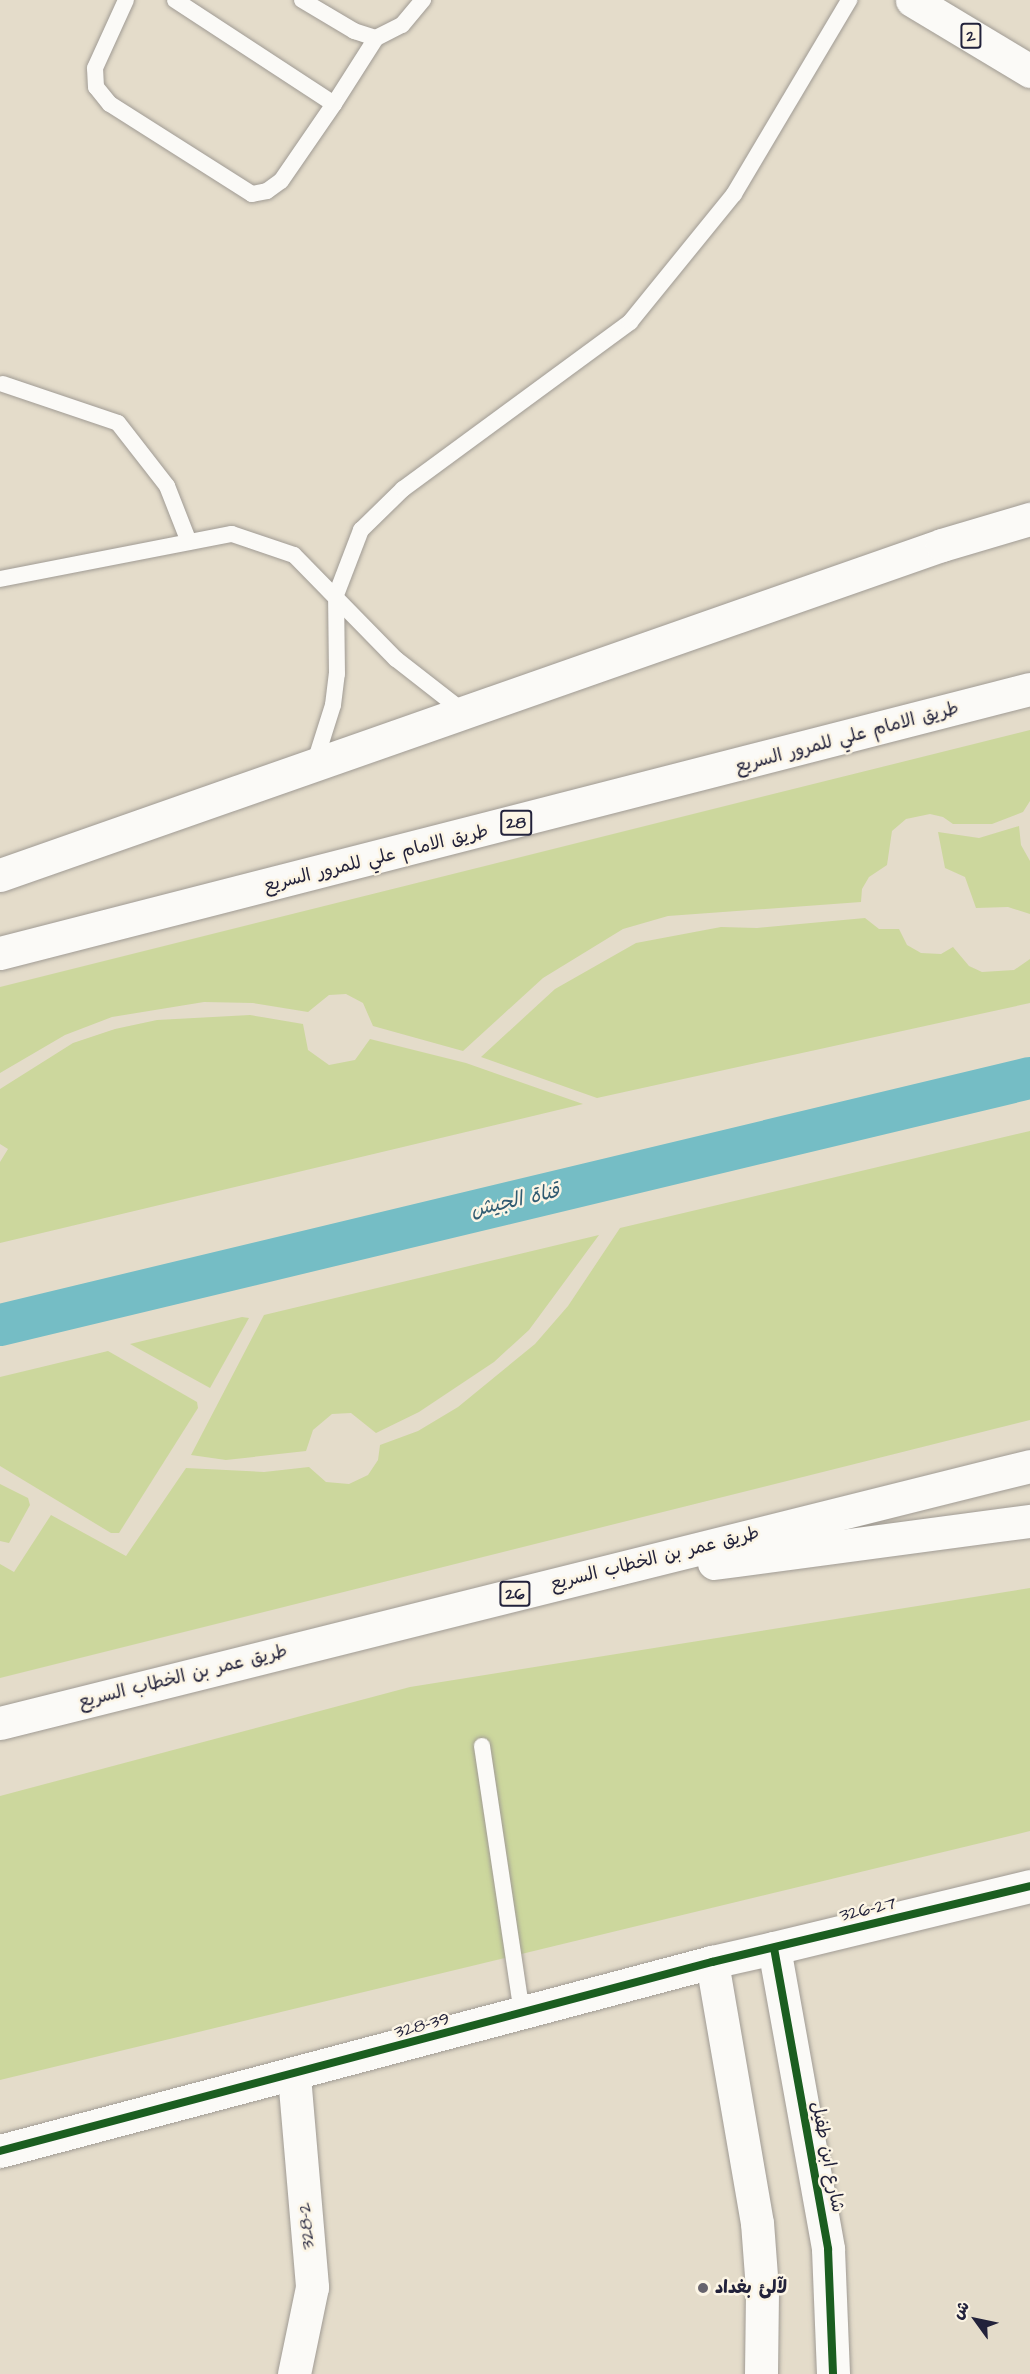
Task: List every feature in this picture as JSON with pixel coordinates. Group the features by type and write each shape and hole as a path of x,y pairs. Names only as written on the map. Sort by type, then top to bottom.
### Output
{"main road":[{"name":"2","path":"912,0 1030,71"},
{"path":"942,545 1030,499"},
{"path":"0,875 942,545 1030,519"},
{"name":"طريق الامام علي للمرور السريع","path":"0,953 1030,689"},
{"name":"طريق عمر بن الخطاب السريع","path":"0,1723 1030,1466"},
{"path":"552,1585 1030,1521"},
{"name":"326-27","path":"712,1962 1030,1886"},
{"name":"شارع ابن طفيل","path":"774,1948 828,2250 833,2374"},
{"path":"712,1962 757,2223 762,2289 761,2374"},
{"name":"328-39","path":"0,2151 294,2076 712,1962"},
{"name":"328-2","path":"294,2076 312,2287 294,2374"}],"lane":[{"path":"126,0 95,68 96,87 110,104 252,194 267,191 281,181 376,38 402,25 423,0"},
{"path":"175,0 334,104"},
{"path":"302,0 354,31 376,38"},
{"path":"314,765 330,715 337,674 336,595 361,530 403,489 630,322 734,194 849,0"},
{"path":"3,384 118,423 167,486 189,542"},
{"path":"0,579 232,534 294,555 336,595 396,659 465,713"},
{"path":"482,1746 522,2014"}],"green space":[{"path":"1030,730 1030,801 1023,812 992,824 953,824 943,817 930,814 906,819 892,831 887,865 869,877 862,889 861,902 668,916 623,929 543,978 463,1051 373,1026 363,1003 346,994 329,995 308,1012 253,1003 204,1002 112,1017 65,1035 0,1073 0,987"},
{"path":"1019,826 1021,845 1030,861 1030,914 1008,907 976,908 965,877 945,868 938,832 979,838"},
{"path":"865,918 879,929 899,929 907,945 921,953 941,954 953,947 969,966 982,972 1014,970 1030,959 1030,1003 597,1098 481,1057 555,989 636,943 721,927 757,928"},
{"path":"250,1015 303,1024 308,1050 329,1065 355,1060 370,1039 466,1063 583,1104 0,1243 0,1162 8,1149 0,1144 0,1089 73,1043 115,1029 157,1020"},
{"path":"1030,1131 1030,1420 0,1678 0,1564 14,1572 51,1515 126,1556 186,1468 264,1472 309,1467 326,1482 349,1484 368,1475 378,1460 380,1445 418,1431 458,1407 535,1344 568,1306 620,1228"},
{"path":"599,1235 529,1330 494,1362 419,1412 376,1433 351,1413 332,1414 313,1430 306,1451 226,1460 191,1455 264,1315"},
{"path":"242,1317 249,1318 210,1388 130,1344"},
{"path":"108,1351 197,1402 198,1408 119,1533 111,1533 0,1466 0,1377"},
{"path":"0,1484 28,1498 30,1505 9,1543 0,1541"},
{"path":"1030,1588 1030,1831 0,2080 0,1796 410,1687"}],"waterway":[{"name":"قناة الجيش","path":"0,1325 1030,1078"}],"cycle path":[{"path":"0,2151 712,1962 1030,1886"},
{"path":"774,1948 828,2249 833,2374"}],"place":[{"name":"لآلئ بغداد","path":"703,2288"}]}
